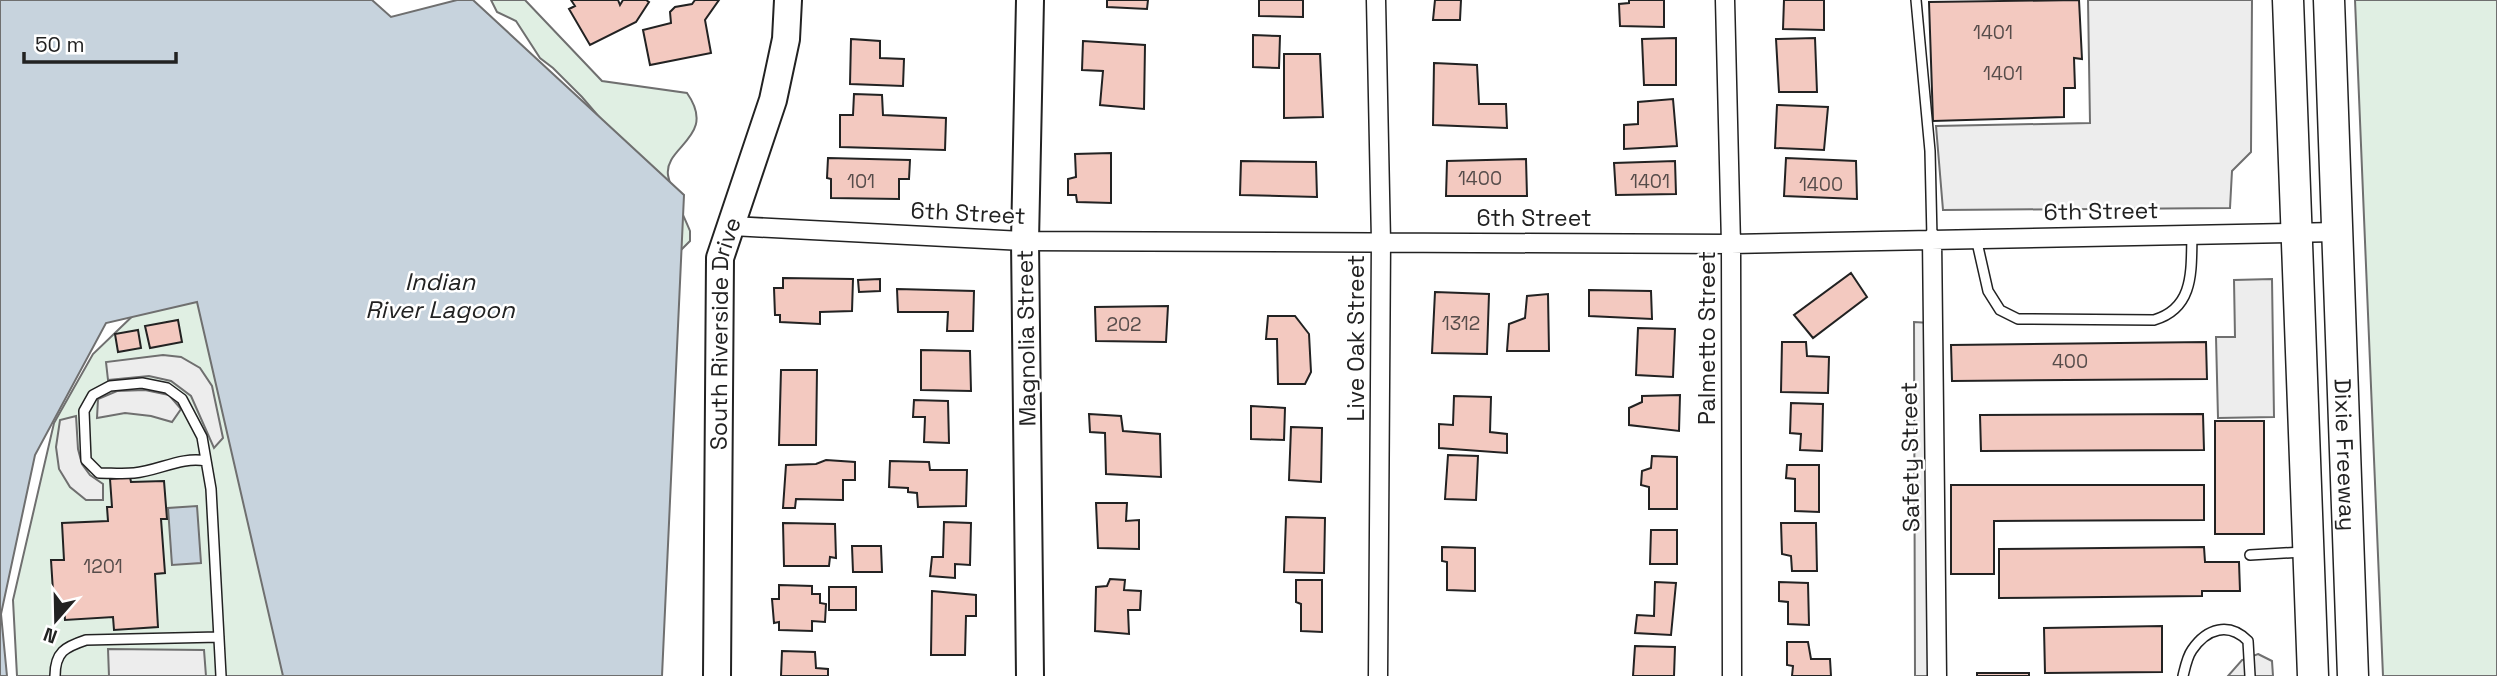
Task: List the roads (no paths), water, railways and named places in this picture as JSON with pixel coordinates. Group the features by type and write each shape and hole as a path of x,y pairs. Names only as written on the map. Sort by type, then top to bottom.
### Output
{"main road":[{"name":"Dixie Freeway","path":"2288,0 2313,676"},
{"name":"Dixie Freeway","path":"2329,0 2353,676"}],"street":[{"name":"South Riverside Drive","path":"717,676 720,258 774,100 786,39 788,0"},
{"name":"Magnolia Street","path":"1030,0 1025,241 1030,676"},
{"name":"Live Oak Street","path":"1376,0 1381,241 1378,676"},
{"name":"Palmetto Street","path":"1725,0 1731,244 1732,676"},
{"name":"6th Street","path":"732,226 1025,241 1731,244 2337,232"},
{"name":"Safety Street","path":"1932,238 1937,676"}],"lane":[{"path":"1916,0 1930,151 1932,238"},
{"path":"1976,238 1988,291 2000,310 2018,319 2154,320 2169,316 2180,306 2191,278 2192,234"},
{"path":"206,461 180,462 135,473 99,473 86,460 84,411 93,395 110,386 142,383 167,388 183,399 202,437 211,489 221,676"},
{"path":"2250,555 2308,551"},
{"path":"2183,676 2190,652 2205,635 2219,629 2239,632 2248,641 2250,676"},
{"path":"55,676 55,662 67,647 86,640 219,636"}],"water":[{"name":"Indian River Lagoon","path":"0,0 372,0 391,17 457,0 473,0 684,195 662,676 283,676 197,302 106,323 35,455 1,614 7,676 0,676"},
{"path":"197,506 201,563 172,565 168,508"}]}
